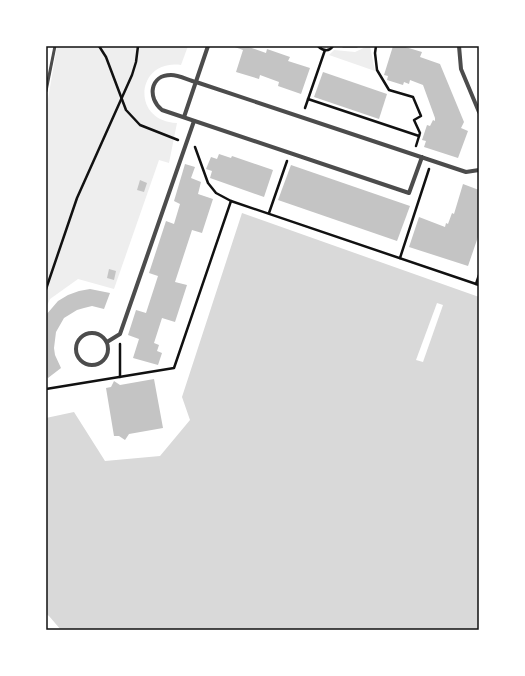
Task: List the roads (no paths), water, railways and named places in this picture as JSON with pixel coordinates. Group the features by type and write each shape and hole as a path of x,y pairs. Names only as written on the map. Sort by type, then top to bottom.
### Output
{"street":[{"path":"184,117 208,46"},
{"path":"459,46 461,69 479,112"},
{"path":"422,157 409,193 162,110 154,101 153,89 159,79 170,75 196,82 413,154 422,157 432,161 466,172 479,170"},
{"path":"107,342 120,334 194,120"},
{"path":"86,334 98,334 107,342 108,354 99,364 87,364 78,356 76,350 77,344 80,338 86,334"}],"lane":[{"path":"46,91 55,46"}]}
